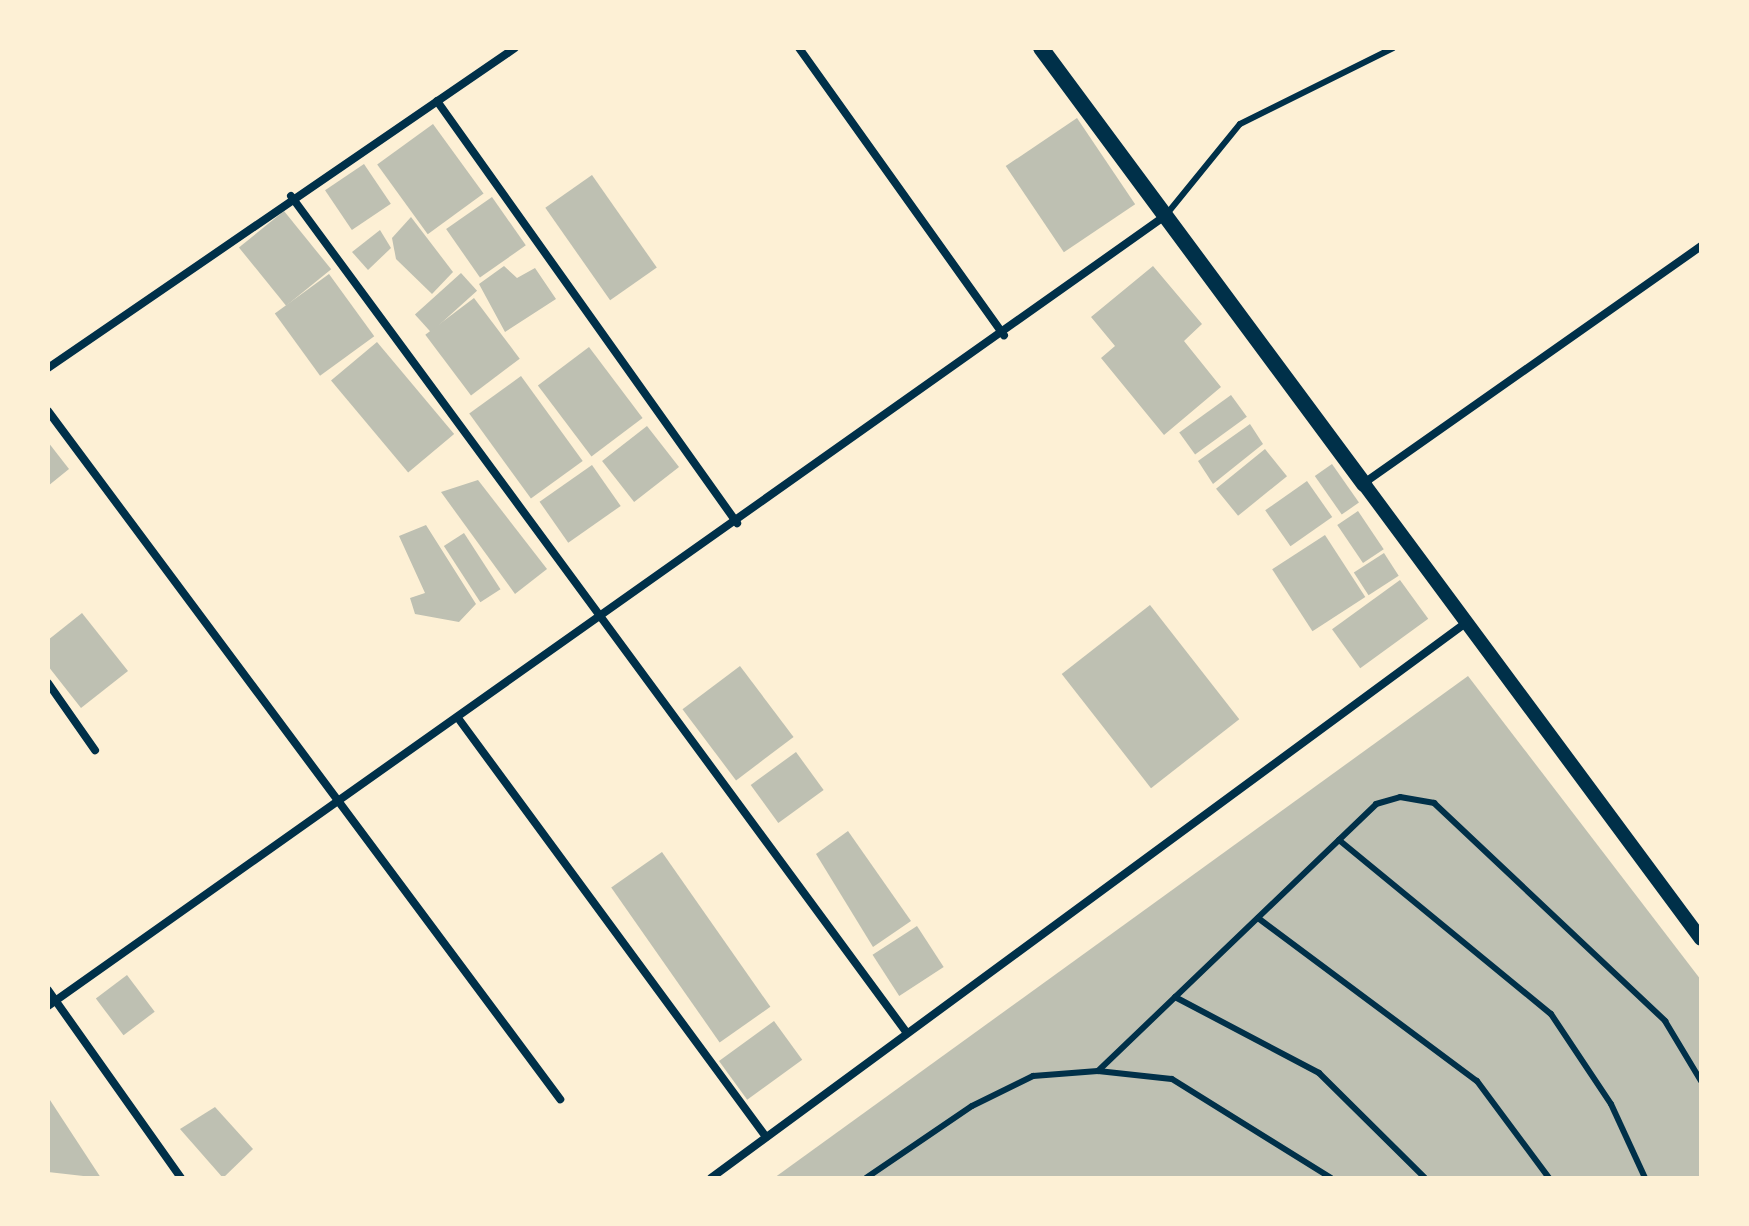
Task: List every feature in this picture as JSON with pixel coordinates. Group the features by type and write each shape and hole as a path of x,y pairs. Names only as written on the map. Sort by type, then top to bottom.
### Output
{"main road":[{"path":"1041,48 1364,484"}],"street":[{"path":"48,368 291,196 515,48"},
{"path":"799,48 1004,335"},
{"path":"437,101 737,523"},
{"path":"291,196 907,1033"},
{"path":"52,1004 1004,335 1165,216"},
{"path":"1701,246 1364,484 1701,939"},
{"path":"48,411 343,799 560,1099"},
{"path":"711,1178 1468,621"},
{"path":"48,683 95,750"},
{"path":"458,718 766,1137"},
{"path":"48,990 52,1004 181,1178"}],"lane":[{"path":"1165,216 1240,124 1393,48"},
{"path":"1098,1071 1376,804 1400,797 1434,803 1665,1021 1701,1081"},
{"path":"1339,840 1551,1014 1611,1104 1645,1178"},
{"path":"1258,918 1477,1081 1549,1178"},
{"path":"1175,997 1319,1073 1425,1178"},
{"path":"866,1178 972,1106 1033,1076 1098,1071 1172,1079 1331,1178"}],"building":[{"path":"1077,118 1135,204 1064,252 1006,166"},
{"path":"433,124 484,194 428,234 377,165"},
{"path":"364,164 391,204 352,230 325,190"},
{"path":"592,175 657,268 610,300 545,208"},
{"path":"492,197 526,245 480,277 446,229"},
{"path":"284,211 331,269 286,306 239,248"},
{"path":"411,217 453,272 432,294 396,259 392,238"},
{"path":"380,230 391,248 368,270 352,252"},
{"path":"504,266 517,278 535,268 556,299 505,332 479,284"},
{"path":"1153,266 1202,324 1184,341 1221,387 1164,435 1101,358 1115,346 1091,317"},
{"path":"461,273 477,291 431,332 415,314"},
{"path":"329,274 374,336 320,376 275,313"},
{"path":"474,298 520,359 471,395 425,335"},
{"path":"377,342 454,434 408,472 331,381"},
{"path":"589,347 643,418 591,457 538,386"},
{"path":"521,376 583,461 531,499 469,414"},
{"path":"1231,395 1247,417 1195,454 1179,433"},
{"path":"1250,424 1263,444 1213,484 1198,461"},
{"path":"647,426 679,467 634,502 602,461"},
{"path":"48,442 69,469 48,486"},
{"path":"1265,449 1287,476 1238,516 1216,489"},
{"path":"1332,464 1359,503 1342,515 1315,476"},
{"path":"592,465 621,506 568,543 540,502"},
{"path":"478,480 547,569 515,594 441,492"},
{"path":"1307,481 1332,517 1290,546 1265,510"},
{"path":"1358,511 1384,549 1363,563 1337,525"},
{"path":"426,525 476,604 459,622 415,614 410,598 425,593 399,536"},
{"path":"464,533 500,589 480,602 444,546"},
{"path":"1325,535 1365,597 1312,631 1272,569"},
{"path":"1384,553 1399,576 1369,595 1354,573"},
{"path":"1400,580 1428,619 1360,668 1332,629"},
{"path":"1150,605 1239,719 1151,788 1062,674"},
{"path":"82,613 128,671 81,708 48,666 48,640"},
{"path":"740,666 794,737 736,780 682,709"},
{"path":"1468,676 1701,980 1701,1178 774,1178"},
{"path":"796,752 824,790 778,823 751,785"},
{"path":"848,831 911,921 873,947 816,854"},
{"path":"662,852 770,1007 720,1042 611,888"},
{"path":"917,926 944,967 899,996 873,955"},
{"path":"127,975 155,1012 124,1035 96,998"},
{"path":"774,1021 802,1060 747,1100 719,1061"},
{"path":"48,1097 101,1178 48,1172"},
{"path":"215,1107 253,1149 223,1178 180,1129"}]}
